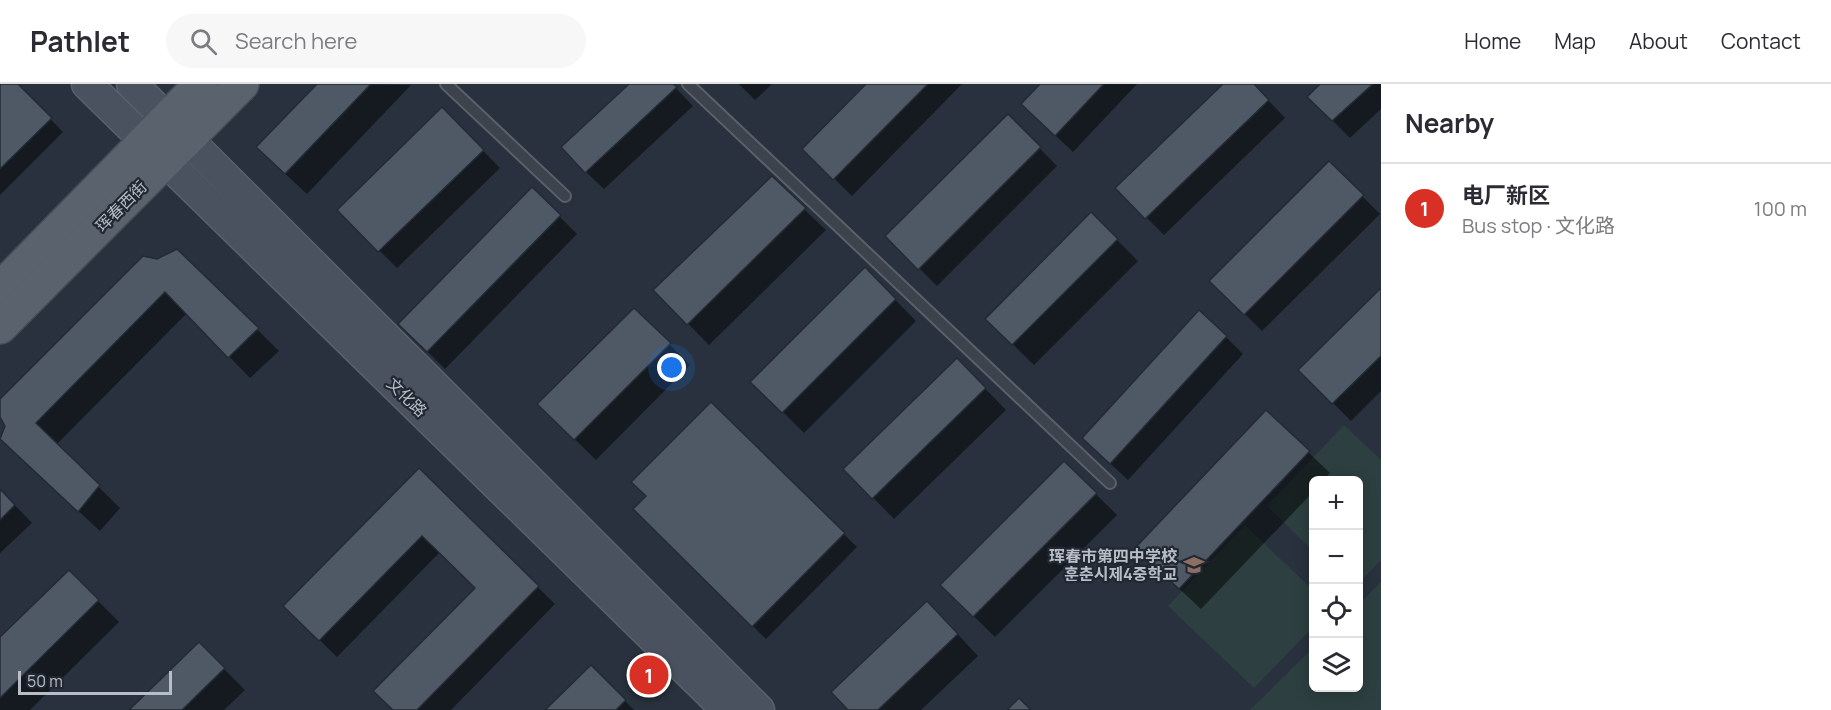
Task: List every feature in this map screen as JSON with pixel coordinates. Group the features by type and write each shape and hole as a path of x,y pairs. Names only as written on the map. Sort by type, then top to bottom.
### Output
{"main road":[{"name":"文化路","path":"87,84 167,140 759,710"},
{"name":"文化路","path":"132,84 167,140 727,710"},
{"name":"珲春西街","path":"0,327 167,140 201,84"},
{"name":"珲春西街","path":"0,289 167,140 242,84"}],"lane":[{"path":"446,84 565,196"},
{"path":"688,84 1110,483"}],"shaded area":[{"path":"1344,425 1381,460 1381,560 1363,579 1363,476 1309,476 1309,547 1267,506"},
{"path":"1245,525 1309,586 1309,631 1254,688 1168,606"},
{"path":"1381,582 1381,710 1250,710 1309,652 1309,692 1363,692 1363,600"}],"building":[{"path":"0,84 18,84 52,118 0,169"},
{"path":"317,84 371,84 285,174 256,147"},
{"path":"629,84 673,84 677,87 585,173 561,147"},
{"path":"866,84 928,84 833,180 802,149"},
{"path":"1040,84 1104,84 1055,136 1021,104"},
{"path":"1223,84 1254,84 1269,100 1145,219 1115,188"},
{"path":"1320,84 1373,84 1332,121 1307,97"},
{"path":"442,107 484,150 378,252 337,210"},
{"path":"1008,114 1041,147 918,270 885,236"},
{"path":"1329,161 1364,195 1244,315 1209,281"},
{"path":"772,176 806,208 687,325 653,290"},
{"path":"532,187 561,215 427,352 398,324"},
{"path":"1091,212 1118,239 1012,345 985,319"},
{"path":"177,249 259,328 228,358 165,292 36,423 100,485 78,512 0,439 5,426 0,417 0,399 143,256 157,259"},
{"path":"865,267 896,299 782,413 750,382"},
{"path":"1381,288 1381,356 1332,404 1298,370"},
{"path":"634,308 671,343 574,440 537,404"},
{"path":"1199,310 1227,336 1110,464 1082,438"},
{"path":"957,358 986,388 872,499 843,469"},
{"path":"711,402 845,533 752,627 633,509 646,496 631,482"},
{"path":"1266,410 1310,451 1179,589 1135,548"},
{"path":"1064,461 1097,493 973,617 940,585"},
{"path":"419,468 539,586 417,710 393,710 373,691 475,588 422,536 319,641 283,606"},
{"path":"0,489 15,505 0,520"},
{"path":"69,570 99,600 0,698 0,637"},
{"path":"927,601 958,634 878,710 848,710 831,692"},
{"path":"199,642 225,668 182,710 129,710"},
{"path":"591,665 626,700 616,710 545,710"},
{"path":"1019,698 1031,710 1007,710"}],"place":[{"name":"珲春市第四中学校 훈춘시제4중학교","path":"1194,565"},
{"name":"电厂新区","path":"649,675"}]}
